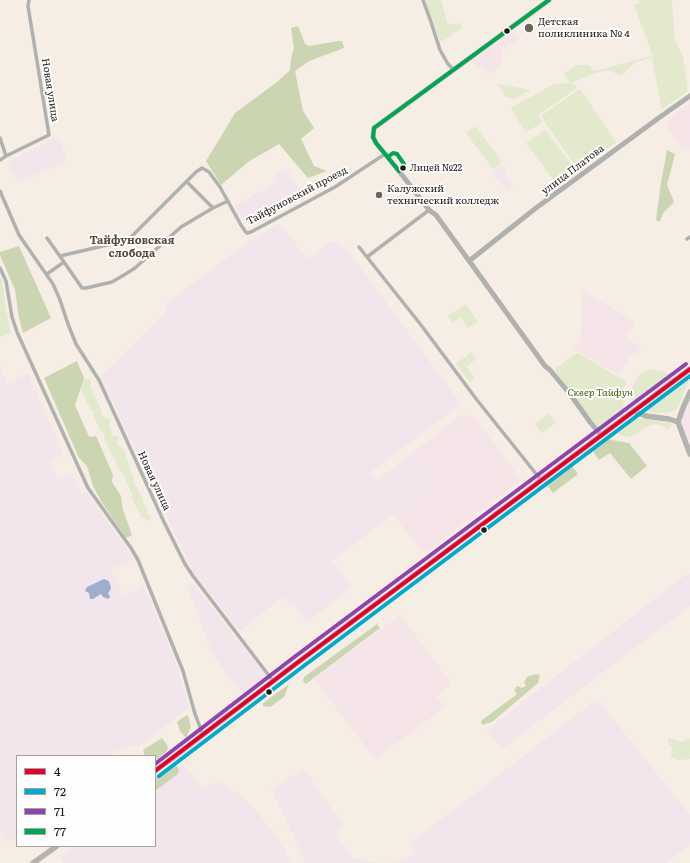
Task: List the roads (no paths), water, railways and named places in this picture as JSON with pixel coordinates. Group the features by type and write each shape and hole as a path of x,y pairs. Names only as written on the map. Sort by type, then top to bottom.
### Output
{"main road":[{"path":"156,770 690,369"},
{"path":"657,417 673,416 678,414 690,392"},
{"path":"682,408 678,422 690,454"},
{"path":"633,411 646,416 669,419 678,422"},
{"path":"33,863 55,847"}],"street":[{"name":"Новая улица","path":"0,160 49,135 28,6 29,0"},
{"path":"423,0 440,50 448,64 454,70"},
{"path":"549,0 374,128 373,137 376,143 429,210 436,215 545,366 570,394 601,435"},
{"name":"улица Платова","path":"469,261 536,208 690,96"},
{"path":"0,138 6,156"},
{"name":"Тайфуновский проезд","path":"228,200 245,231 248,233 335,187 385,154"},
{"path":"47,238 82,288 86,288 112,282 124,276 181,227 228,200 209,172 202,168 129,239 60,256"},
{"path":"187,182 213,208"},
{"name":"Новая улица","path":"0,190 19,235 53,284 76,344 99,380 164,522 185,564 273,681"},
{"path":"367,257 429,210"},
{"path":"359,247 541,480"},
{"path":"46,274 64,262"},
{"path":"0,268 6,281 12,317 17,332 88,488 138,560 183,671 195,714 203,735"}],"water":[{"path":"104,579 109,581 111,588 108,594 110,596 109,599 103,597 101,594 93,599 90,599 89,593 85,591 87,587"}],"place":[{"name":"Детская поликлиника № 4","path":"529,28"},
{"name":"Лицей №22","path":"403,168"},
{"name":"Калужский технический колледж","path":"379,195"}],"district":[{"name":"Тайфуновская слобода","path":"132,247"}],"park label":[{"name":"Сквер Тайфун","path":"600,393"}]}
